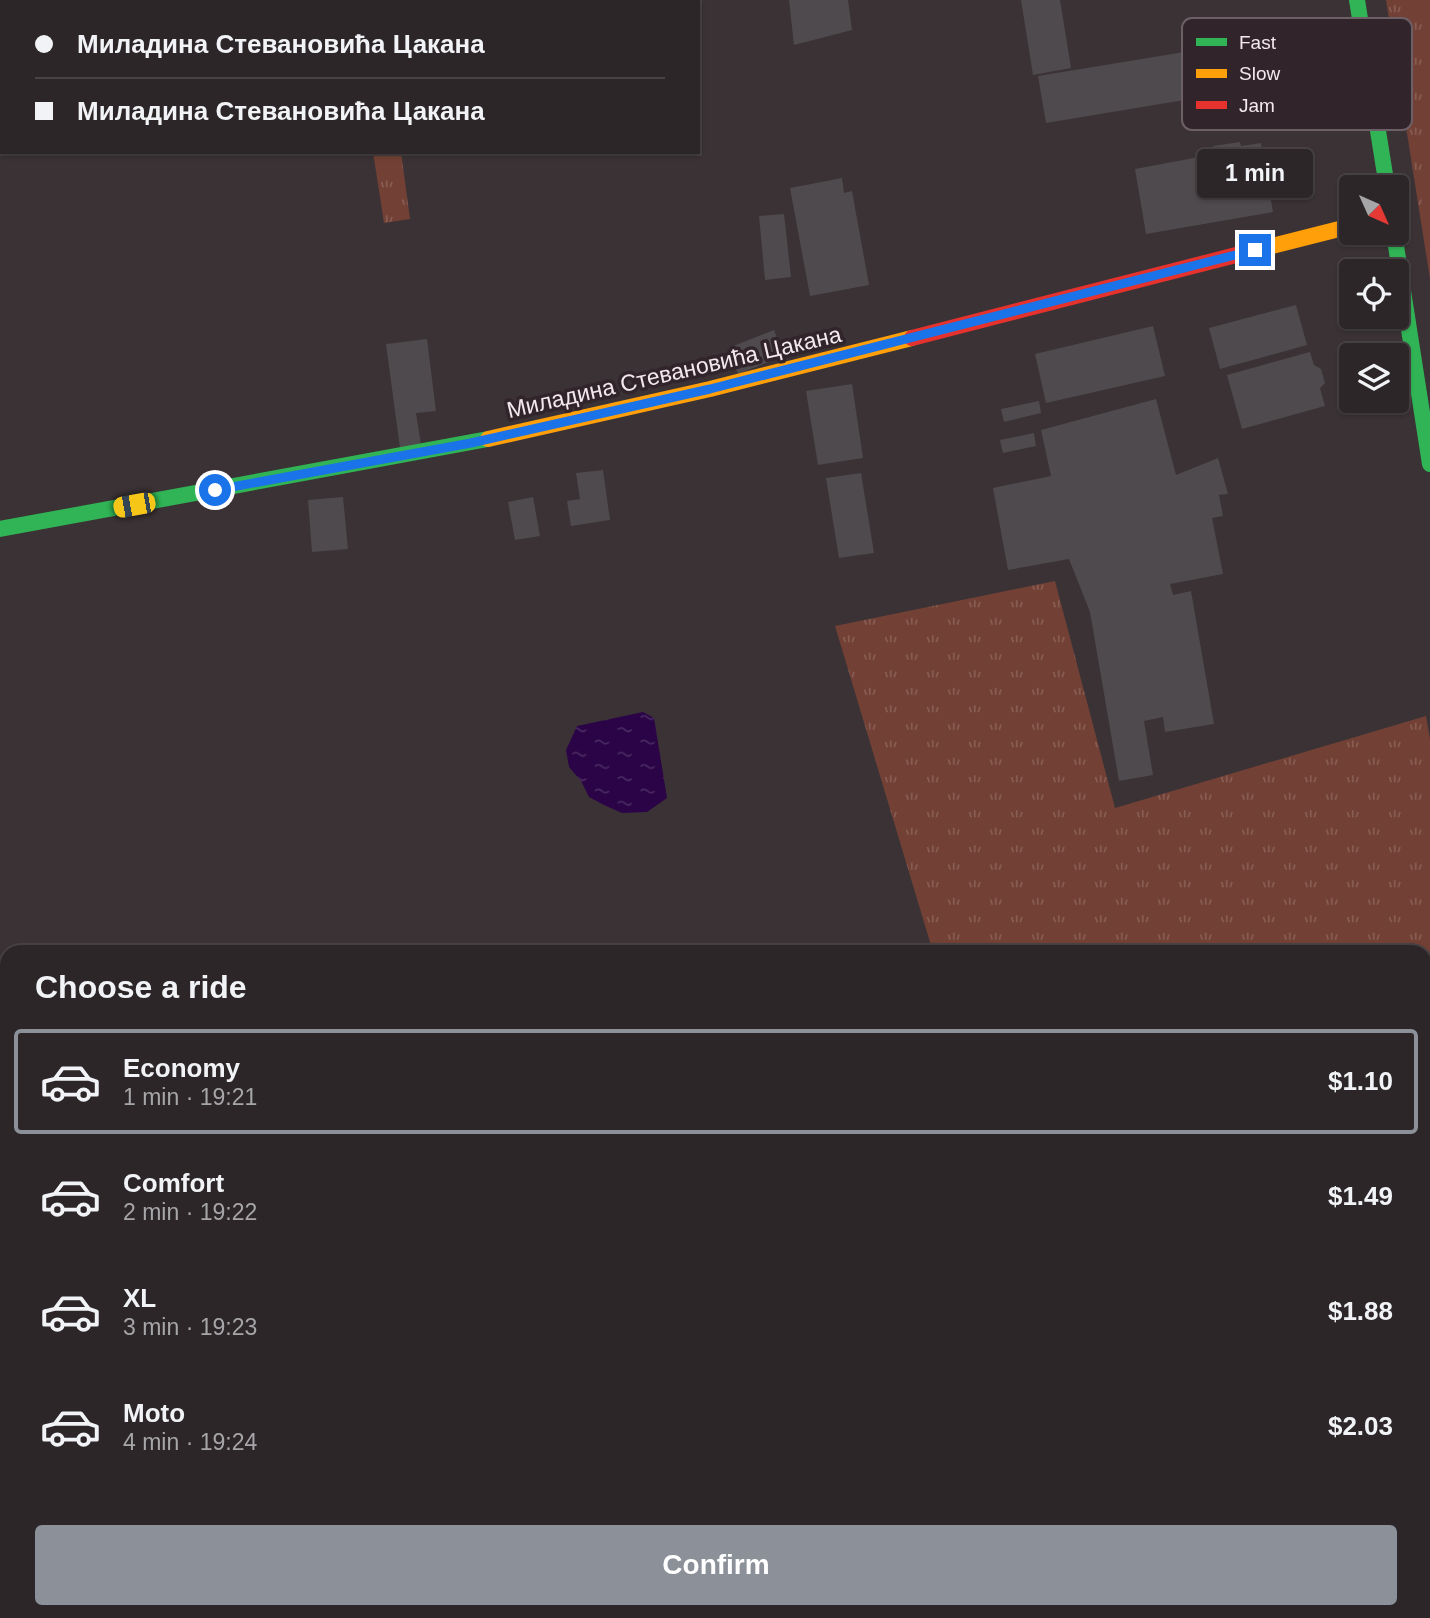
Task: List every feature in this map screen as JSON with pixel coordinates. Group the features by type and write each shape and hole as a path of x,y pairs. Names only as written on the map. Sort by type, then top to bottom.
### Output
{"street":[{"path":"1357,0 1360,18"},
{"path":"1378,130 1385,175"},
{"name":"Миладина Стевановића Цакана","path":"0,529 471,443 710,389 1339,229"},
{"path":"1396,245 1430,464"}],"green space":[{"path":"1386,0 1430,0 1430,279 1407,130 1412,130 1412,18 1389,18"},
{"path":"373,154 401,154 410,219 384,223"},
{"path":"1055,581 1115,808 1426,716 1430,739 1430,945 931,945 835,626"}],"water":[{"path":"643,712 654,718 667,798 647,812 622,813 589,797 581,781 569,767 566,750 577,726"}],"building":[{"path":"789,0 848,0 852,30 794,45"},
{"path":"1021,0 1060,0 1071,68 1033,75"},
{"path":"1182,52 1182,100 1046,123 1038,76"},
{"path":"1240,142 1241,146 1261,143 1273,212 1146,234 1135,169 1215,154 1213,146"},
{"path":"842,178 844,193 852,191 869,285 810,296 790,188"},
{"path":"784,214 791,277 765,280 759,216"},
{"path":"1296,305 1307,345 1220,369 1209,328"},
{"path":"1153,326 1165,376 1046,403 1035,354"},
{"path":"774,330 784,356 738,374 728,348"},
{"path":"427,339 436,411 416,413 421,445 400,448 386,344"},
{"path":"1310,352 1314,365 1321,369 1325,383 1320,388 1325,406 1242,429 1227,375"},
{"path":"852,384 863,458 818,465 806,391"},
{"path":"1156,399 1176,475 1218,458 1228,494 1219,495 1223,516 1212,518 1223,574 1170,584 1173,595 1191,591 1214,724 1165,732 1163,717 1144,721 1153,775 1119,781 1090,612 1069,559 1008,570 993,488 1051,476 1041,430"},
{"path":"1039,401 1041,413 1004,422 1001,409"},
{"path":"1034,433 1036,446 1003,453 1000,440"},
{"path":"603,470 610,520 571,526 567,501 580,499 576,473"},
{"path":"861,473 874,553 839,558 826,478"},
{"path":"343,497 348,549 312,552 308,500"},
{"path":"533,497 540,536 515,540 508,502"}],"traffic: fast":[{"path":"1357,0 1360,18"},
{"path":"1378,130 1385,175"},
{"path":"1396,245 1430,464"},
{"path":"0,529 488,439"}],"traffic: slow":[{"path":"1240,254 1339,229"},
{"path":"488,439 710,389 912,338"}],"traffic: jam":[{"path":"912,338 1240,254"}],"route":[{"path":"215,490 471,443 710,389 1255,250"}]}
